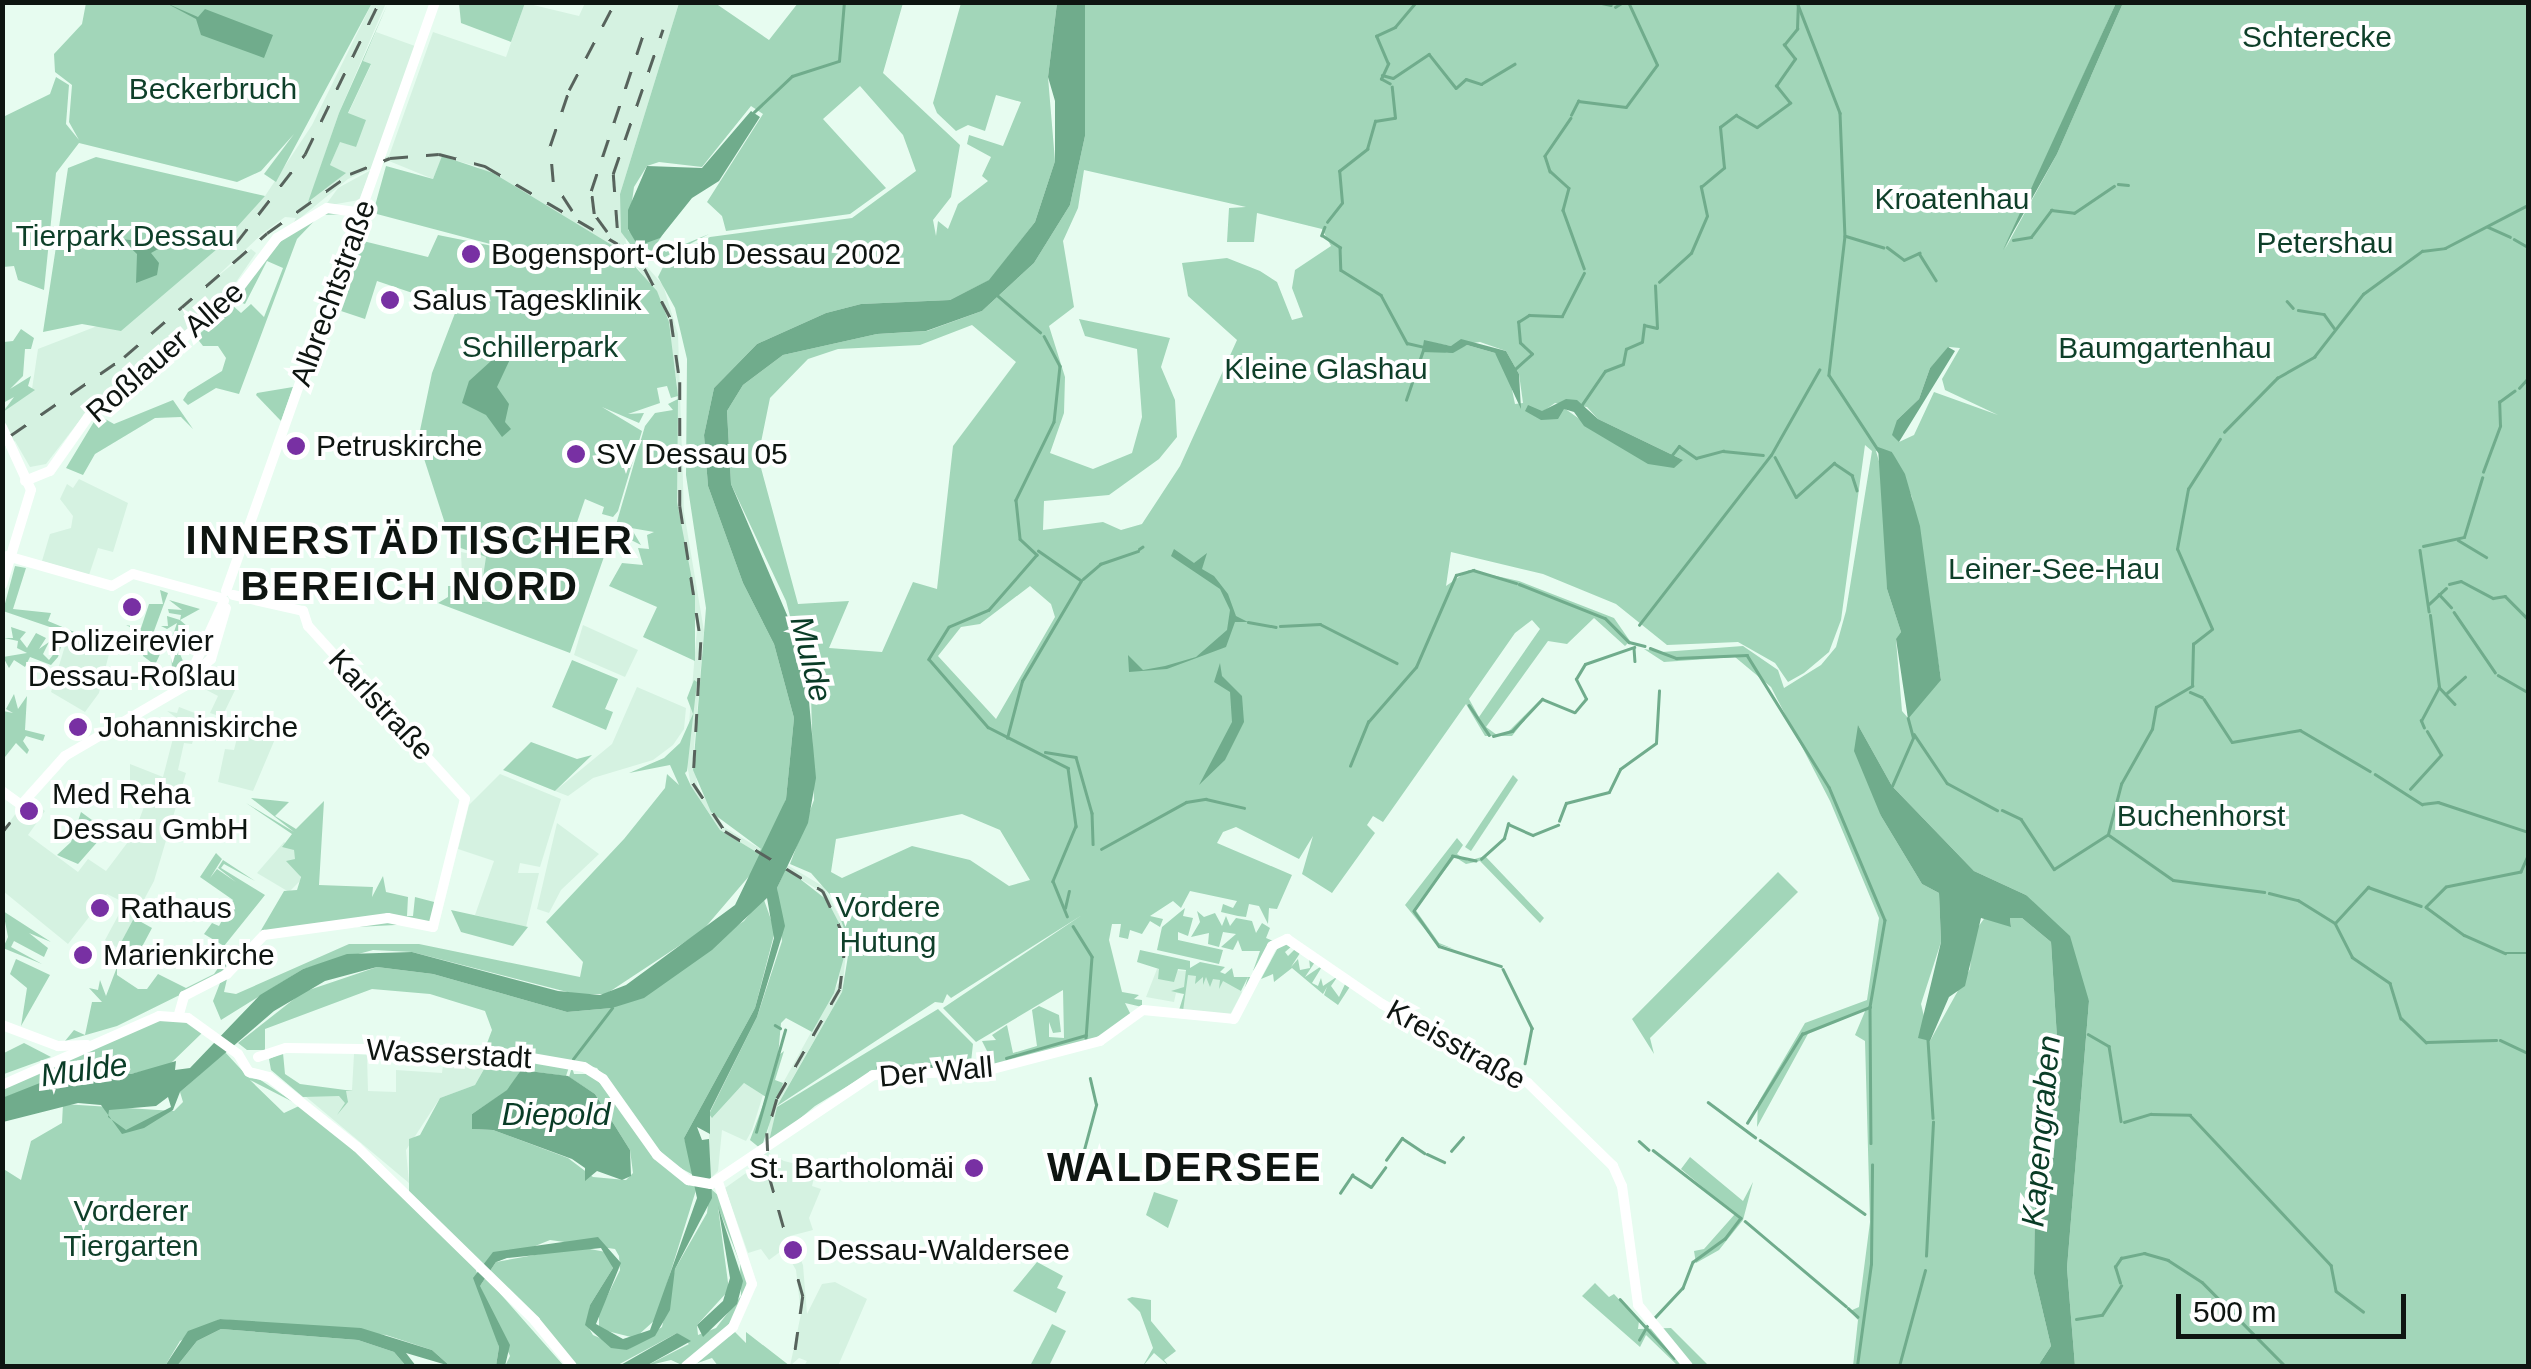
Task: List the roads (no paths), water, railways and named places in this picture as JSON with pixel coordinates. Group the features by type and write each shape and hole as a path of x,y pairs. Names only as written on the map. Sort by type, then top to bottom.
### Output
{"main road":[{"name":"Albrechtstraße","path":"2,791 23,804 66,756 182,692 202,663 436,2"},
{"name":"Roßlauer Allee","path":"27,483 54,468 91,414 230,300 277,238 323,210 361,214"},
{"path":"2,428 27,483 2,585"},
{"path":"10,555 112,586 133,574 226,595"},
{"path":"2,570 10,555"},
{"name":"Karlstraße","path":"188,994 227,974 253,941 269,934 388,918 434,928 465,799 308,626 302,610 226,595"},
{"name":"Kreisstraße","path":"1232,1020 1272,946 1287,939 1382,1004 1528,1083 1618,1174 1638,1306 1688,1366"},
{"path":"179,1011 188,994"},
{"path":"188,994 194,1016"},
{"path":"2,1082 162,1009 194,1016 351,1142 500,1287 572,1366"},
{"name":"Der Wall","path":"716,1183 873,1075 986,1071 1094,1043 1146,1010 1232,1020"},
{"path":"2,1027 63,1055 179,1011 205,1026"},
{"name":"Wasserstadt","path":"254,1063 270,1052 495,1052 584,1066 604,1078 657,1155 696,1182 716,1183"},
{"path":"686,1366 732,1327 752,1276 716,1183"}],"water":[{"path":"166,3 198,17 205,9 273,35 264,58 201,35 196,19"},
{"path":"1057,3 1085,3 1085,136 1070,205 1034,263 982,311 926,331 877,334 783,355 743,385 727,411 731,484 805,657 816,778 808,823 777,888 785,926 757,1017 710,1111 710,1134 697,1127 702,1140 709,1139 712,1198 675,1269 670,1310 655,1336 627,1350 611,1348 585,1325 590,1305 613,1268 601,1248 507,1258 496,1262 480,1286 510,1345 505,1366 496,1366 499,1347 473,1278 493,1252 598,1237 621,1263 596,1324 623,1339 650,1330 697,1198 684,1138 755,1008 774,938 767,898 712,950 644,998 612,1008 567,1012 433,974 377,967 325,981 274,1011 180,1092 173,1110 144,1128 122,1134 112,1120 126,1130 171,1107 168,1097 156,1106 109,1110 108,1115 101,1105 78,1103 3,1122 2,1098 45,1081 87,1072 131,1074 176,1061 175,1070 190,1068 260,995 303,969 347,954 412,952 558,991 600,995 626,985 735,905 786,799 794,718 774,644 743,583 708,486 704,435 714,388 757,344 826,313 861,304 950,300 989,280 1035,222 1055,161 1055,101 1048,77"},
{"path":"2116,3 2123,3 2057,154 2003,250"},
{"path":"751,111 760,117 719,181 692,198 660,238 638,246 628,229 628,210 647,166 702,168"},
{"path":"169,229 174,240 151,253 159,263 157,275 136,283 137,254 121,239 148,242 149,231"},
{"path":"1461,339 1506,351 1519,374 1521,409 1495,353 1467,345 1453,353 1422,352 1424,340 1451,346"},
{"path":"1948,347 1955,351 1899,442 1892,435 1897,420 1919,399 1930,368"},
{"path":"502,351 511,357 497,387 509,404 505,422 511,429 502,437 486,415 462,403 469,381"},
{"path":"1566,399 1577,400 1598,419 1683,460 1674,468 1648,464 1584,426 1574,412 1564,409 1558,419 1541,420 1525,411 1528,405 1542,411"},
{"path":"1878,447 1892,452 1905,474 1920,526 1941,680 1908,719 1896,639 1901,632 1887,589"},
{"path":"1174,549 1194,563 1207,553 1202,569 1214,576 1228,594 1236,616 1248,622 1235,622 1226,647 1167,669 1129,672 1128,655 1143,670 1165,666 1196,657 1227,630 1230,610 1220,589 1171,556"},
{"path":"1220,663 1222,676 1242,696 1244,722 1225,760 1199,785 1232,722 1230,692 1214,682"},
{"path":"1858,725 1892,786 1974,871 2026,895 2070,936 2089,1001 2067,1268 2075,1366 2038,1366 2051,1346 2034,1274 2035,1205 2057,1038 2051,942 2022,918 2010,918 2011,927 1981,918 1965,986 1949,997 1930,1041 1918,1038 1941,942 1939,893 1922,884 1881,816 1854,751"},
{"name":"Diepold","path":"521,1070 568,1076 595,1094 630,1150 631,1176 622,1180 597,1171 585,1181 585,1168 572,1159 493,1130 472,1129 472,1114 507,1090"},
{"path":"718,1206 743,1281 737,1304 703,1337 697,1325 723,1301 730,1278"},
{"path":"220,1319 361,1328 432,1350 450,1366 406,1353 416,1366 406,1366 394,1352 358,1340 221,1329 197,1341 177,1366 165,1366 188,1331"},
{"path":"677,1333 691,1341 646,1366 619,1366"}],"waterway":[{"path":"754,112 792,76 839,61 844,2"},
{"path":"1390,84 1381,79 1388,64 1376,36 1395,27 1416,2"},
{"path":"1597,2 1611,5"},
{"path":"1615,7 1623,2"},
{"path":"1571,115 1578,101 1626,107 1657,65 1628,2"},
{"name":"Kapengraben","path":"1797,2 1840,113 1845,236 1829,375 1879,451"},
{"path":"1659,282 1691,253 1707,216 1701,187 1724,168 1720,127 1736,115 1757,127 1790,103 1776,86 1795,59 1784,45 1797,29 1798,6"},
{"path":"1382,75 1393,78 1429,54 1456,88 1466,79 1481,84 1514,64"},
{"path":"1327,222 1342,203 1339,171 1367,149 1375,121 1395,118 1392,87"},
{"path":"1571,118 1545,156 1550,171 1569,188 1563,210 1584,268"},
{"path":"2118,184 2128,185"},
{"path":"2013,240 2031,237 2051,210 2074,213 2114,186"},
{"path":"2224,432 2277,378 2314,357 2363,294 2422,251 2445,248 2528,205"},
{"path":"1325,227 1322,235 1340,247 1341,270 1381,295 1407,343 1425,347"},
{"path":"2488,227 2510,237"},
{"path":"1846,236 1883,247"},
{"path":"2514,239 2528,247"},
{"path":"1887,247 1904,260 1919,253 1936,280"},
{"path":"1514,370 1532,354 1520,343 1518,322 1529,315 1562,316 1584,273"},
{"path":"1581,406 1605,371 1623,364 1626,349 1642,342 1644,325 1657,328 1655,286"},
{"path":"997,295 1040,332"},
{"path":"2287,301 2293,308"},
{"path":"2298,310 2324,314 2334,328"},
{"path":"1044,336 1060,366 1054,422 1016,500 1020,539 1037,555 989,610 949,627 929,659 988,727 1068,768 1076,826 1053,881 1067,916"},
{"path":"1406,400 1423,350"},
{"path":"1639,625 1771,455 1819,370"},
{"path":"2519,388 2528,378"},
{"path":"2483,472 2500,426 2499,402 2514,391"},
{"path":"2108,834 2121,784 2152,729 2156,707 2192,686 2193,644 2212,629 2177,549 2188,489 2220,439"},
{"path":"1672,455 1679,446 1696,458 1723,451 1763,455"},
{"path":"1775,457 1796,497 1834,463 1852,475 1857,490"},
{"path":"2423,546 2464,537 2482,478"},
{"path":"2458,540 2486,557"},
{"path":"2420,550 2429,611"},
{"path":"1007,738 1022,681 1081,581 1038,551"},
{"path":"1083,579 1100,564 1138,551"},
{"path":"1350,766 1368,722 1416,667 1456,575 1473,570 1516,583"},
{"path":"2449,584 2461,581 2493,598 2505,596 2528,619"},
{"path":"1519,584 1605,618 1629,642 1645,646"},
{"path":"2429,604 2446,588"},
{"path":"2439,594 2451,607"},
{"path":"2454,612 2495,672"},
{"path":"2424,728 2421,721 2439,687 2430,616"},
{"path":"1248,622 1276,627"},
{"path":"1280,626 1320,624 1397,663"},
{"path":"1493,736 1512,731 1542,699 1575,712 1586,699 1576,679 1585,664 1634,647"},
{"path":"1634,648 1635,661"},
{"path":"1650,648 1676,658 1747,655 1829,787 1885,920 1870,1007 1871,1143"},
{"path":"2498,675 2528,692"},
{"path":"2447,693 2465,677"},
{"path":"2439,687 2455,704"},
{"path":"1559,821 1566,803 1609,792 1620,769 1656,743 1659,691"},
{"path":"2190,692 2202,697"},
{"path":"2204,699 2232,742 2300,730 2370,771"},
{"path":"1469,705 1489,735"},
{"name":"Kapengraben","path":"1892,786 1913,738 1908,719"},
{"path":"2410,789 2441,755 2427,732"},
{"path":"1914,734 1947,783 1997,810"},
{"path":"1045,752 1076,757 1092,813 1093,844"},
{"path":"2375,774 2422,804 2438,802 2528,832"},
{"path":"1101,849 1186,802 1206,799 1244,808"},
{"path":"2002,810 2021,819 2054,869 2107,835"},
{"path":"1481,859 1504,838 1508,824 1533,835 1558,825"},
{"path":"2109,835 2173,880 2264,892"},
{"path":"1476,861 1453,856 1414,911 1439,946 1501,966"},
{"path":"2528,856 2521,872 2446,887 2426,907 2464,935 2505,953 2528,953"},
{"path":"2335,923 2368,887 2421,906"},
{"path":"1065,908 1069,891"},
{"path":"2269,893 2298,900 2335,923 2352,957 2390,983 2401,1018 2426,1042 2496,1040"},
{"path":"1073,926 1092,957 1086,1038"},
{"path":"1503,969 1532,1028 1525,1063"},
{"path":"1747,1123 1802,1034 1870,1007"},
{"path":"573,1059 612,1008"},
{"path":"775,1025 780,1028"},
{"path":"756,1132 785,1030"},
{"path":"2088,1034 2109,1046 2121,1121"},
{"path":"1006,1058 1086,1035"},
{"path":"1928,1040 1933,1118"},
{"path":"2500,1040 2528,1053"},
{"path":"877,1067 979,1065"},
{"path":"1075,1183 1096,1105 1090,1079"},
{"path":"1708,1102 1755,1137"},
{"path":"2124,1122 2151,1114 2190,1115 2331,1265 2336,1291 2363,1311"},
{"path":"1926,1256 1933,1122"},
{"path":"1451,1151 1463,1137"},
{"path":"1386,1160 1402,1138 1424,1153"},
{"path":"1760,1140 1865,1214"},
{"path":"1639,1141 1649,1150"},
{"path":"1653,1150 1741,1218 1725,1239 1693,1262 1683,1288 1654,1319"},
{"path":"1427,1154 1444,1162"},
{"path":"1857,1366 1871,1264 1872,1165"},
{"path":"1340,1193 1352,1175 1371,1187 1385,1168"},
{"path":"1745,1221 1846,1306"},
{"path":"2120,1283 2115,1267 2121,1258 2144,1253 2168,1260 2202,1282 2285,1366"},
{"path":"1899,1366 1925,1270"},
{"path":"2076,1319 2102,1315 2121,1286"},
{"path":"1620,1299 1674,1358"},
{"path":"1848,1308 1858,1317"},
{"path":"1639,1340 1647,1326"}],"tram line":[{"path":"2,519 2,540"},
{"path":"2,832 9,823"}],"railway":[{"path":"236,243 305,154 379,2"},
{"path":"572,211 553,182 550,146 569,90 615,2"},
{"path":"617,228 613,174 663,29"},
{"path":"607,232 594,214 591,191 644,32"},
{"path":"11,435 124,357 267,233 350,174 390,158 439,154 485,166 618,244 645,269 671,319 680,382 680,506 701,642 693,783 725,831 823,891 846,940 840,989 777,1099 767,1133 769,1175 803,1296 793,1366"}],"place":[{"name":"Bogensport-Club Dessau 2002","path":"471,254"},
{"name":"Salus Tagesklinik","path":"390,300"},
{"name":"Petruskirche","path":"296,446"},
{"name":"SV Dessau 05","path":"576,454"},
{"name":"Polizeirevier Dessau-Roßlau","path":"132,607"},
{"name":"Johanniskirche","path":"78,727"},
{"name":"Med Reha Dessau GmbH","path":"29,811"},
{"name":"Rathaus","path":"100,908"},
{"name":"Marienkirche","path":"83,955"},
{"name":"St. Bartholomäi","path":"974,1168"},
{"name":"Dessau-Waldersee","path":"793,1250"}],"district":[{"name":"INNERSTÄDTISCHER BEREICH NORD","path":"410,563"},
{"name":"WALDERSEE","path":"1185,1167"}],"park label":[{"name":"Schterecke","path":"2317,37"},
{"name":"Beckerbruch","path":"213,89"},
{"name":"Kroatenhau","path":"1952,199"},
{"name":"Tierpark Dessau","path":"125,236"},
{"name":"Petershau","path":"2325,243"},
{"name":"Schillerpark","path":"540,347"},
{"name":"Baumgartenhau","path":"2165,348"},
{"name":"Kleine Glashau","path":"1326,369"},
{"name":"Leiner-See-Hau","path":"2054,569"},
{"name":"Buchenhorst","path":"2201,816"},
{"name":"Vordere Hutung","path":"888,924"},
{"name":"Vorderer Tiergarten","path":"131,1228"}],"water label":[{"name":"Mulde","path":"811,659"},
{"name":"Mulde","path":"84,1070"}]}
